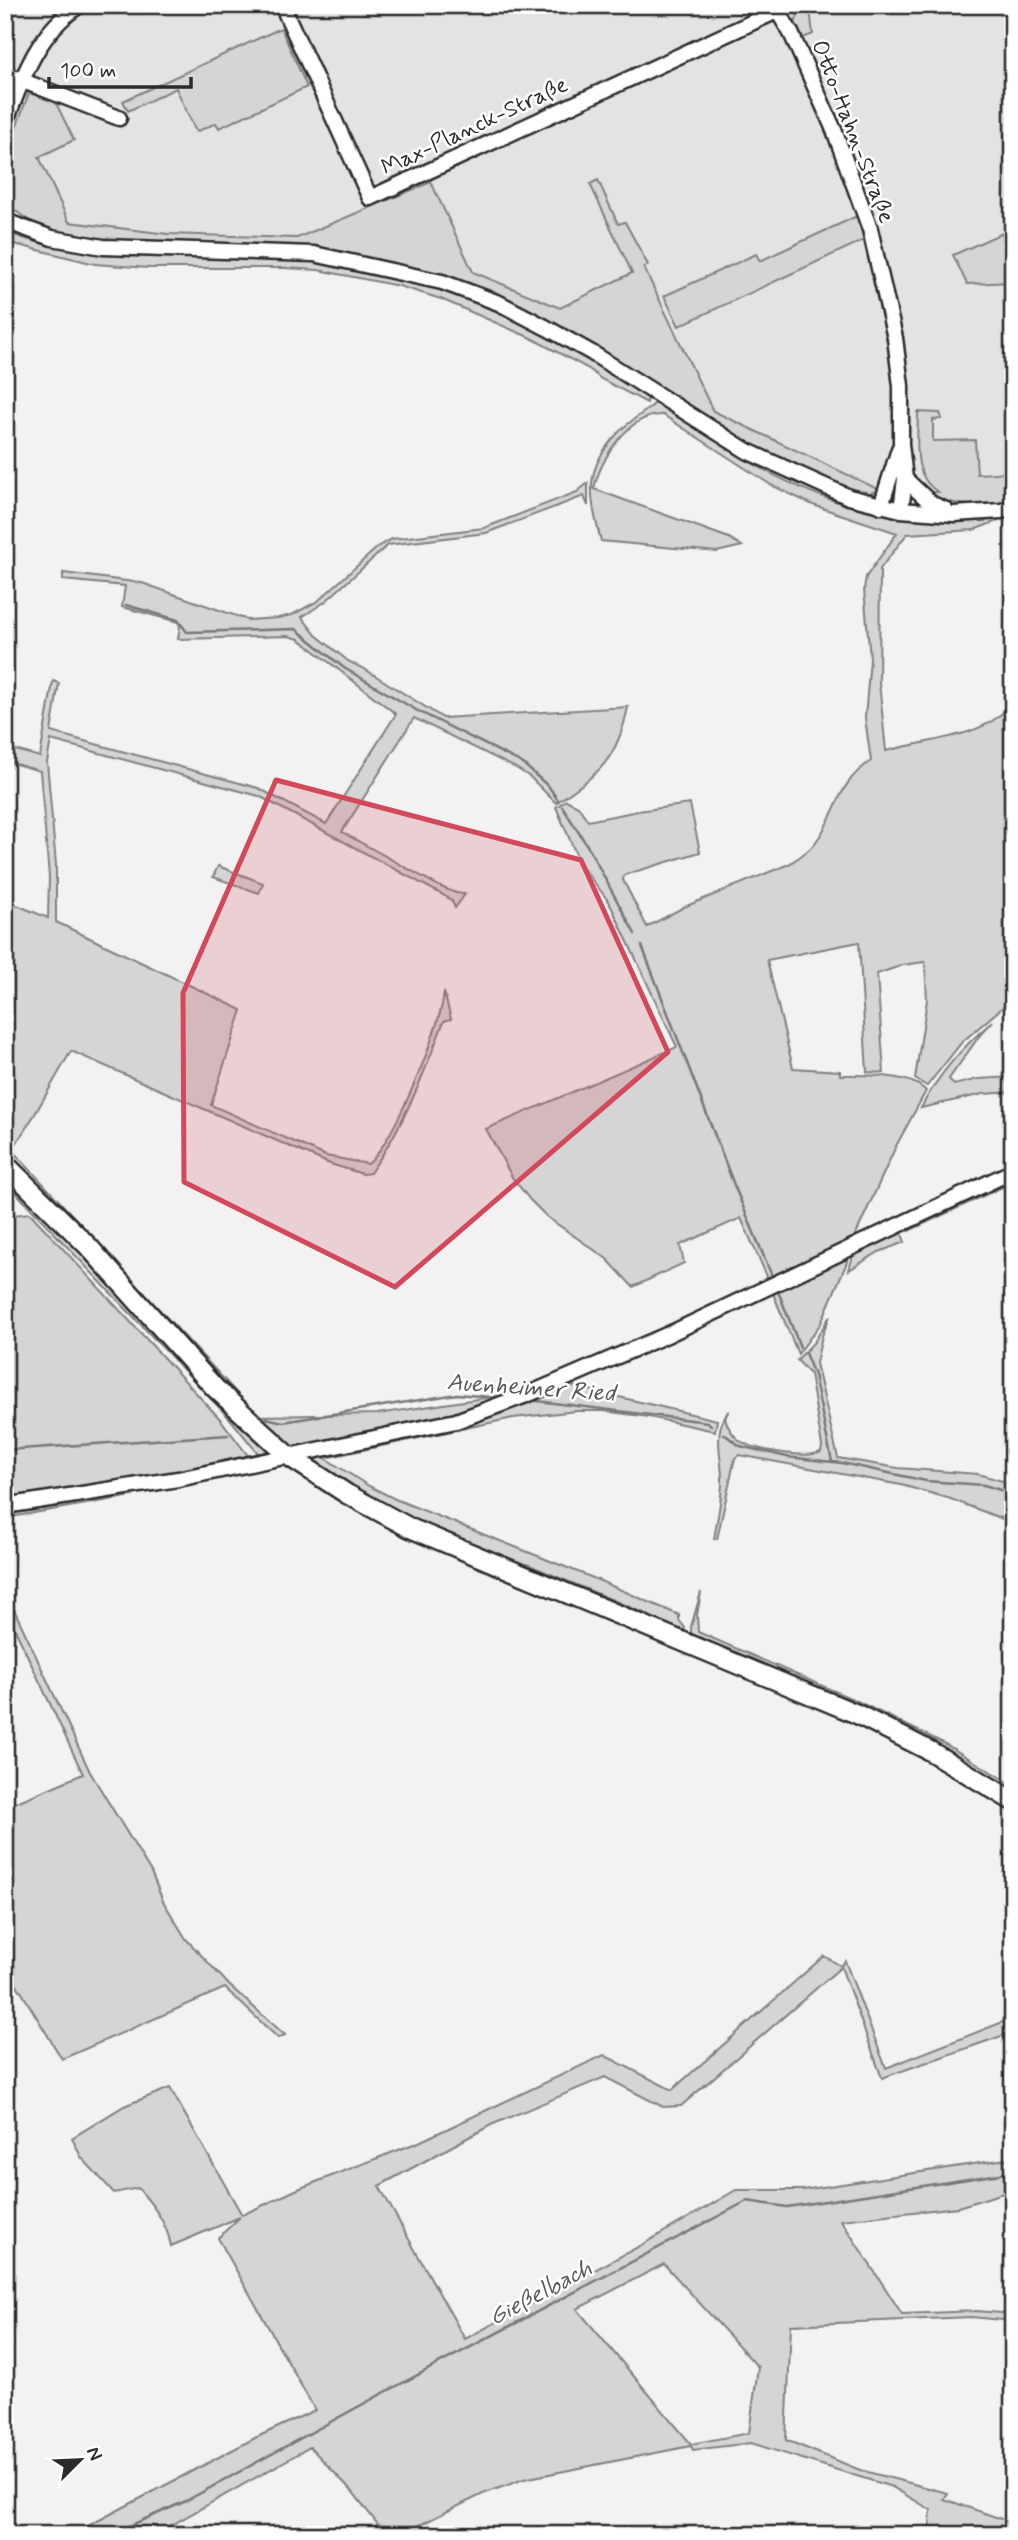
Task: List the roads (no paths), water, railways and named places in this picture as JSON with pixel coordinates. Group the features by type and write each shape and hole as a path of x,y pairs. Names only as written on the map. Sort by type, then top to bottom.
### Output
{"main road":[{"path":"5,1164 88,1246 215,1388 290,1457 347,1494 410,1528 857,1714 930,1751 1013,1801"}],"street":[{"path":"5,124 31,57 45,37 68,13 80,5"},
{"name":"Max-Planck-Straße","path":"282,5 370,198 781,7"},
{"name":"Otto-Hahn-Straße","path":"781,7 834,130 870,229 895,338 901,386 901,444"},
{"path":"5,74 119,118"},
{"path":"5,210 20,226"},
{"path":"5,221 52,238 103,247 314,254 442,282 499,303 547,328 592,353 747,451 849,497 901,510 954,514 1013,508"},
{"path":"901,444 905,479 901,510"},
{"path":"881,506 901,444"},
{"path":"905,479 932,504 954,514"},
{"path":"5,1506 178,1479 456,1421 529,1394 668,1334 1013,1171"}],"waterway":[{"path":"126,605 178,620 187,632 296,629 344,668 416,710 522,763 549,787 558,800"},
{"path":"562,806 588,847 635,934"},
{"path":"642,946 772,1276"},
{"path":"778,1291 800,1347"},
{"path":"805,1353 814,1375 832,1462"},
{"name":"Auenheimer Ried","path":"266,1418 283,1422 457,1394 501,1398"},
{"name":"Auenheimer Ried","path":"529,1400 707,1422 711,1425"},
{"name":"Auenheimer Ried","path":"724,1434 740,1446 787,1457 842,1463 926,1481 984,1485 1013,1494"},
{"name":"Auenheimer Ried","path":"5,1450 228,1435"},
{"name":"Gießelbach","path":"109,2535 186,2501 376,2397 747,2201 787,2207 1013,2172"}]}
